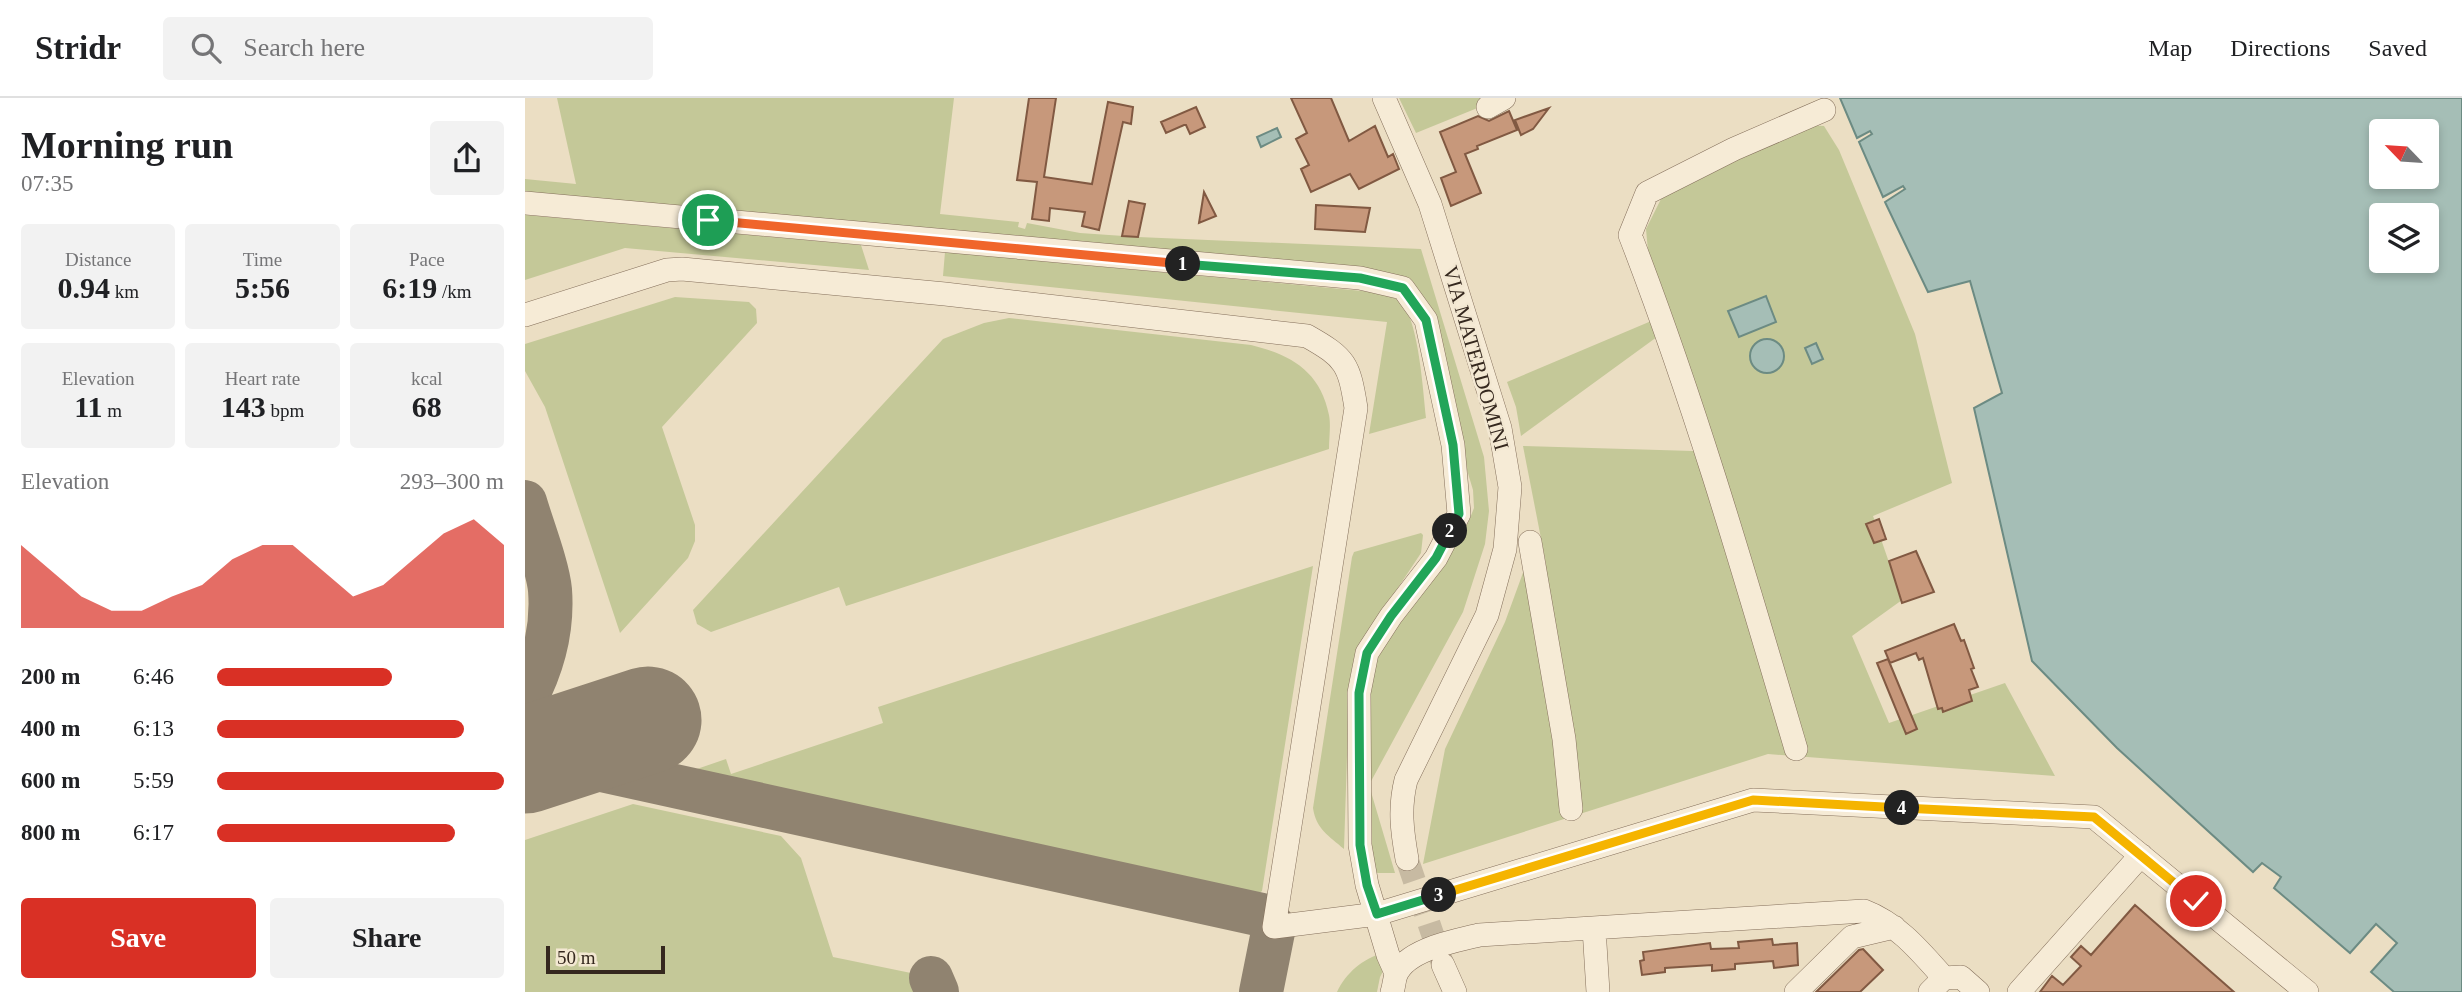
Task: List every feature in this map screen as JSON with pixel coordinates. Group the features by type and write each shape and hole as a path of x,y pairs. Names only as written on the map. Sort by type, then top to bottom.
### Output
{"street":[{"name":"VIA MATERDOMINI","path":"1384,98 1433,214 1500,428 1510,486 1505,549 1487,615 1406,780 1401,799 1401,821 1407,859"},
{"path":"1796,749 1706,445 1666,327 1630,235 1647,194 1734,149 1824,110"},
{"path":"525,203 1360,278 1403,288 1426,320 1453,445 1459,514 1436,558 1391,616 1367,653 1359,693 1360,845 1367,885 1394,983"},
{"path":"525,315 667,270 682,269 958,296 1307,335 1331,350 1343,360 1351,377 1356,408 1274,927 1377,914 1753,800 2094,817 2307,992"},
{"path":"1530,542 1563,738 1571,809"},
{"path":"2019,992 2140,855"},
{"path":"1394,983 1413,956 1479,935 1864,911 1882,918 1908,938 1937,985 1961,977 1978,992"},
{"path":"1796,992 1852,937 1894,927"},
{"path":"1594,928 1598,992"},
{"path":"1443,965 1455,992"}],"green space":[{"path":"557,98 954,98 940,214 1019,222 1018,227 1025,229 1027,223 1080,233 1138,237 1421,249 1484,457 1489,511 1485,544 1463,612 1369,785 1395,873 1377,873 1367,867 1366,689 1375,654 1468,523 1474,508 1473,490 1413,289 525,198 525,179 576,184"},
{"path":"1399,98 1502,98 1416,133"},
{"path":"1805,125 1824,126 1839,150 1915,334 1952,483 1873,516 1902,600 1852,636 1889,723 2005,683 2055,776 1768,754 1423,864 1445,749 1505,622 1524,570 1546,564 1523,446 1693,451 1710,443 1649,262 1646,229 1666,189"},
{"path":"525,215 861,245 869,270 625,248 525,280"},
{"path":"945,252 1373,292 1389,296 1403,305 1413,327 1426,418 1369,434 1387,322 943,276"},
{"path":"675,297 749,302 756,309 757,323 662,427 695,525 695,541 688,558 620,633 545,407 525,371 525,344"},
{"path":"1009,318 1251,345 1279,354 1302,367 1319,387 1329,415 1329,449 846,606 839,587 711,632 697,624 693,610 943,339 984,323"},
{"path":"1656,319 1661,334 1521,436 1516,407 1507,382"},
{"path":"1421,533 1421,553 1364,639 1349,695 1344,849 1320,827 1313,808 1352,557 1354,552"},
{"path":"1313,566 1262,891 1251,899 716,782 694,770 726,759 731,774 883,723 878,707"},
{"path":"633,804 781,836 801,858 833,957 911,973 916,992 525,992 525,840"},
{"path":"1384,953 1388,962 1380,977 1377,992 1337,992 1356,967"}],"water":[{"path":"1840,98 2462,98 2462,992 2394,992 2371,972 2397,943 2376,924 2350,953 2274,888 2281,877 2262,863 2253,872 2117,748 2032,661 1974,408 2002,393 1970,281 1928,292 1885,202 1905,189 1903,186 1883,197 1859,142 1872,134 1870,131 1857,138"},
{"path":"1277,128 1281,137 1261,147 1257,137"},
{"path":"1766,296 1776,322 1739,337 1728,311"},
{"path":"1767,339 1779,344 1784,356 1779,368 1767,373 1755,368 1750,356 1755,344"},
{"path":"1816,343 1823,359 1812,364 1805,348"}],"building":[{"path":"1029,98 1056,98 1044,177 1092,184 1108,102 1133,107 1131,124 1123,122 1099,230 1082,226 1085,212 1050,208 1049,221 1032,219 1037,182 1017,180"},
{"path":"1291,98 1331,98 1349,141 1375,126 1388,157 1393,154 1399,169 1359,189 1350,174 1311,192 1301,169 1309,165 1296,139 1307,133"},
{"path":"1196,107 1205,127 1190,134 1184,125 1166,133 1161,122"},
{"path":"1549,108 1533,129 1521,135 1515,120"},
{"path":"1509,111 1517,130 1477,146 1478,149 1465,154 1481,193 1451,206 1441,178 1456,172 1440,132 1478,116 1489,121"},
{"path":"1204,192 1216,216 1199,223"},
{"path":"1129,201 1145,204 1138,237 1122,236"},
{"path":"1316,205 1370,208 1365,232 1315,229"},
{"path":"1879,519 1886,539 1874,543 1866,524"},
{"path":"1916,551 1934,592 1902,603 1889,561"},
{"path":"1954,624 1961,641 1964,640 1978,687 1969,690 1972,701 1943,712 1942,708 1938,709 1923,658 1919,660 1916,653 1890,663 1885,651"},
{"path":"1888,659 1917,729 1906,734 1877,663"},
{"path":"2135,905 2234,992 2040,992 2052,976 2063,985 2081,966 2071,957 2081,946 2091,955"},
{"path":"1772,939 1773,945 1797,943 1798,965 1774,968 1773,961 1735,964 1735,969 1712,971 1712,965 1665,968 1665,972 1642,975 1640,961 1644,960 1643,952 1710,943 1711,949 1739,948 1738,942"},
{"path":"1863,949 1883,970 1860,992 1816,992 1859,950"}],"taxiway":[{"path":"525,502 546,570 551,605 545,647 525,700"},
{"path":"538,756 1262,915 1274,927 1261,992"},
{"path":"931,978 937,992"}],"runway":[{"path":"525,760 648,720"}],"tunnel":[{"path":"1407,859 1443,965"}],"route":[{"path":"708,220 1222,268 1360,278 1403,288 1426,320 1453,445 1459,514 1436,558 1391,616 1367,653 1359,693 1360,845 1367,885 1377,914 1753,800 2094,817 2196,901"}]}
